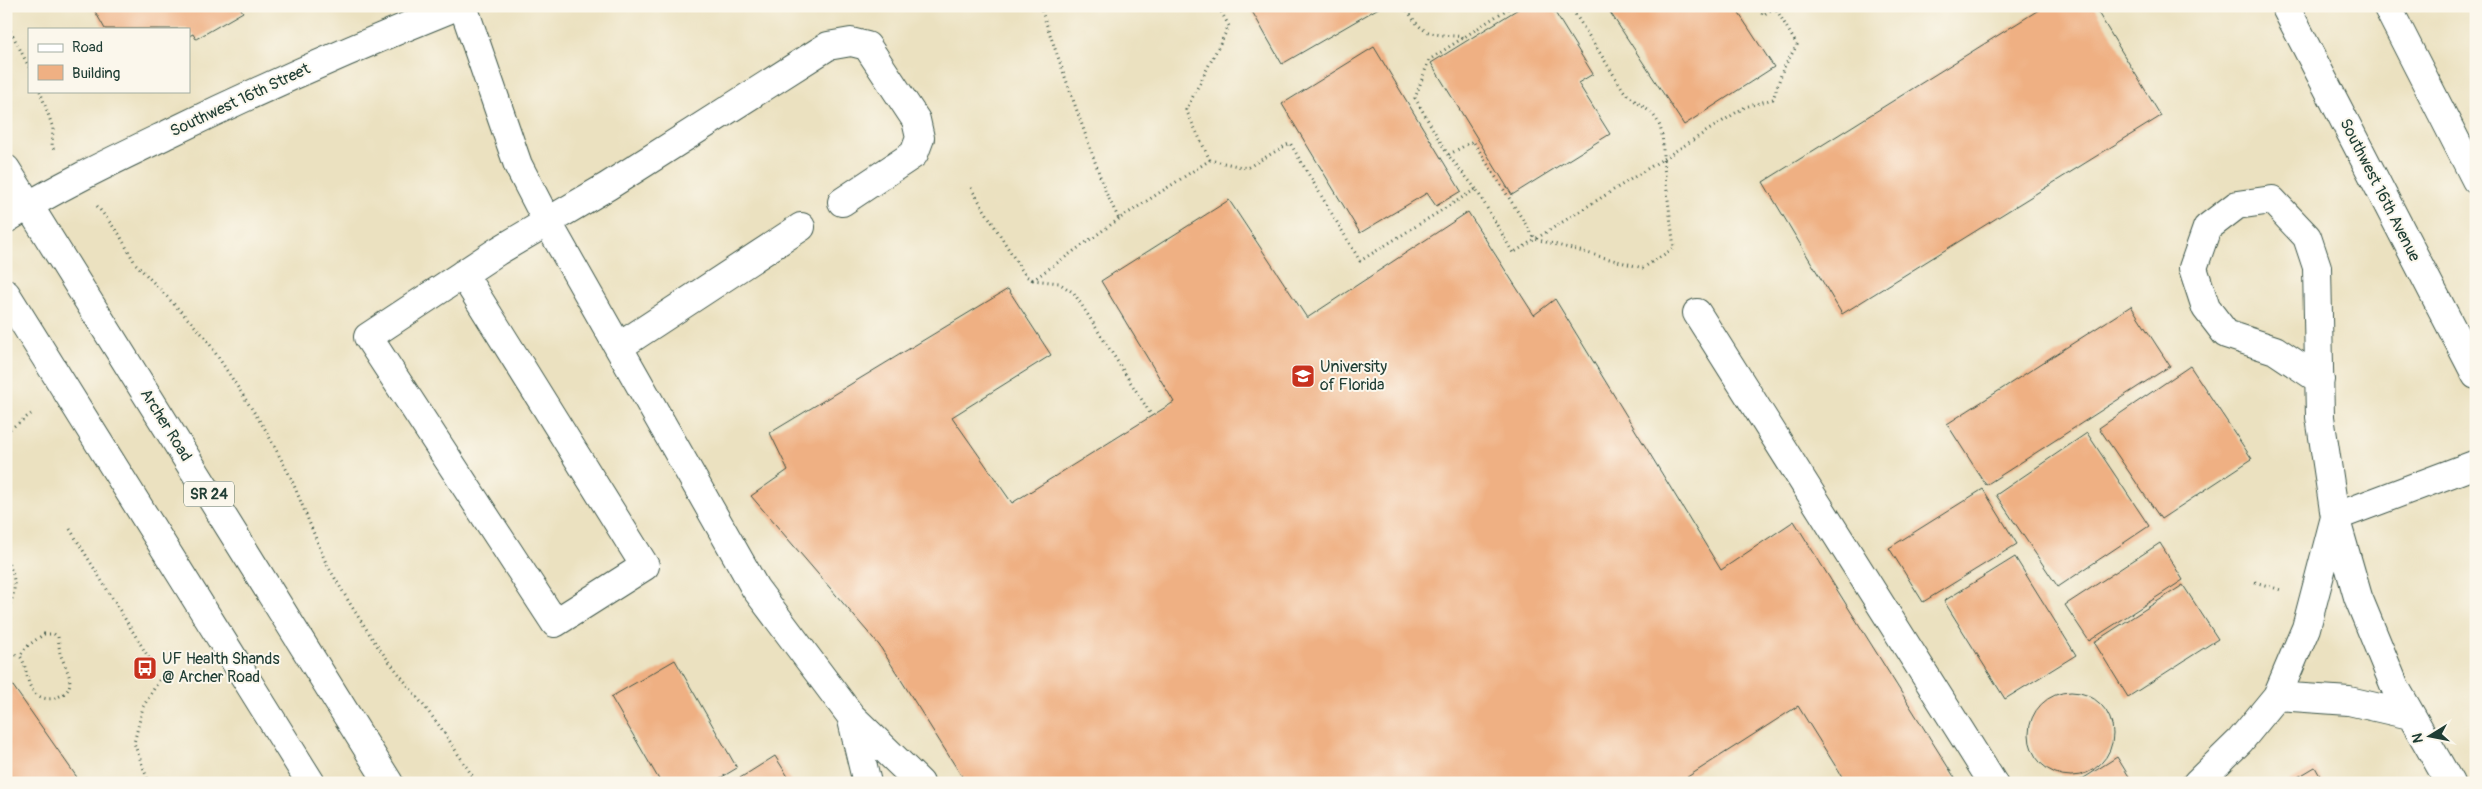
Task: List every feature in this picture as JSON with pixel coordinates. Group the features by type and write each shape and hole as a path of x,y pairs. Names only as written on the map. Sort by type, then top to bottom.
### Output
{"main road":[{"name":"Southwest 16th Street","path":"17,212 76,178 204,116 362,44 457,6"},
{"path":"464,6 518,165 548,223 620,346 755,588 851,716 920,783"},
{"name":"Southwest 16th Avenue","path":"2285,6 2476,374"},
{"path":"2387,6 2476,180"},
{"path":"463,274 645,566 555,623 368,337 463,274 548,223 828,46 851,42 867,46 916,120 920,138 914,154 842,202"},
{"name":"Archer Road","path":"6,169 17,212 389,783"},
{"path":"2320,380 2275,350 2226,334 2206,308 2194,268 2207,228 2237,205 2272,200 2307,237 2317,267 2320,380 2320,417 2335,517 2358,597 2394,687 2450,783"},
{"path":"620,346 800,227"},
{"path":"6,294 312,783"},
{"path":"1697,313 1993,783"},
{"path":"2335,517 2476,464"},
{"path":"2198,783 2240,741 2277,696 2306,628 2335,517"},
{"path":"2277,696 2349,701 2410,715"},
{"path":"851,716 867,783"}],"path":[{"path":"1040,6 1106,193 1119,218"},
{"path":"1210,160 1186,110 1229,26 1218,6"},
{"path":"1405,6 1415,24 1421,29 1464,37"},
{"path":"1512,6 1429,60 1414,98 1448,155 1476,189 1514,253 1745,107 1773,99 1783,69 1797,45 1775,7 1763,15 1757,6"},
{"path":"1448,155 1473,141 1535,239 1643,268 1674,248 1663,159 1663,140 1657,121 1651,113 1636,103 1624,91 1570,6"},
{"path":"6,22 28,65"},
{"path":"40,92 53,128 52,147"},
{"path":"1033,280 1119,218 1210,160 1247,168 1290,143 1360,261 1476,189"},
{"path":"972,188 1026,276 1033,280 1059,283 1074,293 1152,416"},
{"path":"112,225 135,264 205,337 265,430 291,478 326,563 352,607 378,647 441,728 477,783"},
{"path":"6,432 31,414"},
{"path":"70,529 152,663"},
{"path":"6,560 14,577 14,588 6,610"},
{"path":"2255,582 2284,590"},
{"path":"6,652 20,656 26,668 30,685 37,695 49,699 56,698 66,691 70,674 60,654 58,637 54,634 44,634 26,647 20,656"},
{"path":"149,783 134,743 143,707 164,672"}],"building":[{"path":"92,6 239,6 243,12 196,39 193,34 190,36 190,28 104,28"},
{"path":"1249,6 1382,6 1282,64"},
{"path":"1523,6 1551,6 1593,74 1578,83 1610,134 1512,195 1431,63"},
{"path":"1606,6 1734,6 1774,67 1684,125"},
{"path":"2045,6 2094,6 2161,116 1842,314 1763,182"},
{"path":"1374,47 1461,191 1436,206 1427,193 1360,233 1282,104"},
{"path":"1229,200 1307,318 1468,212 1534,315 1555,299 1721,570 1794,521 1958,783 1846,783 1798,706 1678,783 966,783 879,645 751,496 788,470 770,433 1008,289 1051,355 952,417 1012,503 1174,402 1101,281"},
{"path":"2131,306 2170,366 1986,485 1947,424"},
{"path":"2190,366 2252,459 2161,519 2099,428"},
{"path":"2087,433 2149,526 2058,587 1996,495"},
{"path":"1983,489 2017,544 1923,602 1889,548"},
{"path":"2160,543 2183,580 2089,641 2065,605"},
{"path":"2015,557 2076,655 2005,699 1944,601"},
{"path":"2183,585 2218,639 2128,697 2094,642"},
{"path":"675,660 737,768 712,783 661,783 611,697"},
{"path":"6,676 81,783 6,783"},
{"path":"2071,692 2094,699 2106,711 2113,734 2106,757 2094,769 2071,776 2048,769 2036,757 2029,734 2036,711 2048,699"},
{"path":"775,756 792,783 743,783 740,778"},
{"path":"2117,757 2133,783 2076,783"},
{"path":"2315,767 2324,783 2288,783"}],"place":[{"name":"University of Florida","path":"1303,376"},
{"name":"UF Health Shands @ Archer Road","path":"145,668"}]}
